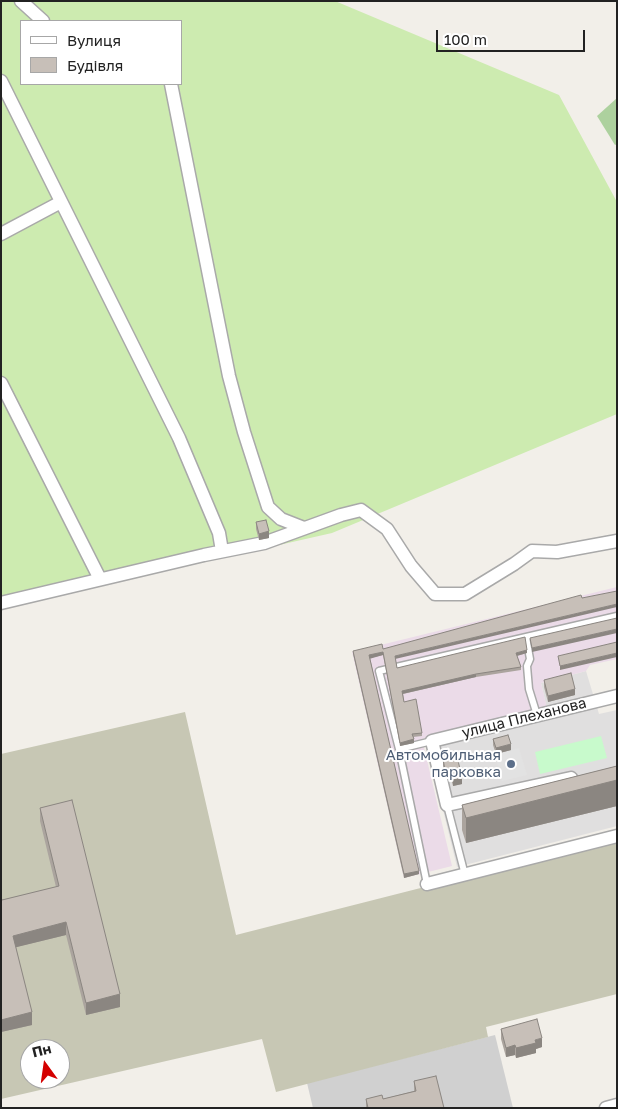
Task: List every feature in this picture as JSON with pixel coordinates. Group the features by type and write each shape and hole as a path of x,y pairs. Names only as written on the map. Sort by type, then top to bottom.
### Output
{"street":[{"path":"21,1 43,20"},
{"path":"1,81 179,438 219,533 222,551"},
{"path":"171,85 227,367 244,432 268,506 281,519 304,528"},
{"path":"1,234 61,202"},
{"path":"1,383 100,579"},
{"path":"1,603 222,551 264,544 340,515 361,510 387,529 411,566 435,594 465,594 532,551 557,552 617,540"},
{"name":"улица Плеханова","path":"432,741 617,696"},
{"path":"432,741 447,805 579,776"},
{"path":"427,884 617,836"},
{"path":"606,1108 617,1105"}],"lane":[{"path":"427,884 379,671 617,616"},
{"path":"526,637 530,659 526,666 529,689 537,715"},
{"path":"398,749 432,741"},
{"path":"447,805 465,875"}],"shaded area":[{"path":"617,587 617,659 590,665 586,671 541,683 547,708 422,739 452,866 404,878 352,652"},
{"path":"586,671 599,714 617,710 617,826 457,867 428,749 549,718 541,683"},
{"path":"185,712 236,935 617,838 617,994 486,1027 488,1037 276,1092 262,1039 70,1083 70,1039 20,1039 20,1089 44,1089 1,1099 1,754"},
{"name":"Автомобильная парковка","path":"519,748 527,775 502,781 495,754"},
{"path":"495,1035 513,1108 313,1108 307,1083"}],"green space":[{"path":"1,1 335,1 559,95 617,202 617,414 332,533 1,608"},
{"path":"617,98 617,144 615,145 597,116"},
{"path":"601,736 607,758 540,774 535,752"}],"building":[{"path":"266,520 269,531 259,534 256,522"},
{"path":"617,591 617,604 395,656 397,668 525,637 527,650 516,653 521,667 476,674 402,691 404,702 416,699 422,733 412,734 414,739 400,743 383,652 369,655 419,871 404,874 353,651 382,644 383,649 581,595 582,598"},
{"path":"617,618 617,629 532,648 530,638"},
{"path":"617,642 617,653 560,666 558,656"},
{"path":"571,673 575,689 548,696 544,680"},
{"path":"508,735 511,744 496,748 493,739"},
{"path":"457,756 462,778 453,780 450,768 445,770 443,759"},
{"path":"617,766 617,780 466,818 462,805"},
{"path":"72,800 120,994 86,1003 66,922 13,936 32,1012 1,1020 1,898 2,900 59,886 40,808"},
{"path":"537,1019 542,1038 535,1040 536,1043 516,1048 515,1045 506,1048 501,1029"},
{"path":"436,1076 444,1108 368,1108 366,1099 382,1095 383,1099 416,1091 414,1081"}],"place":[{"name":"Автомобильная парковка","path":"511,764"}]}
